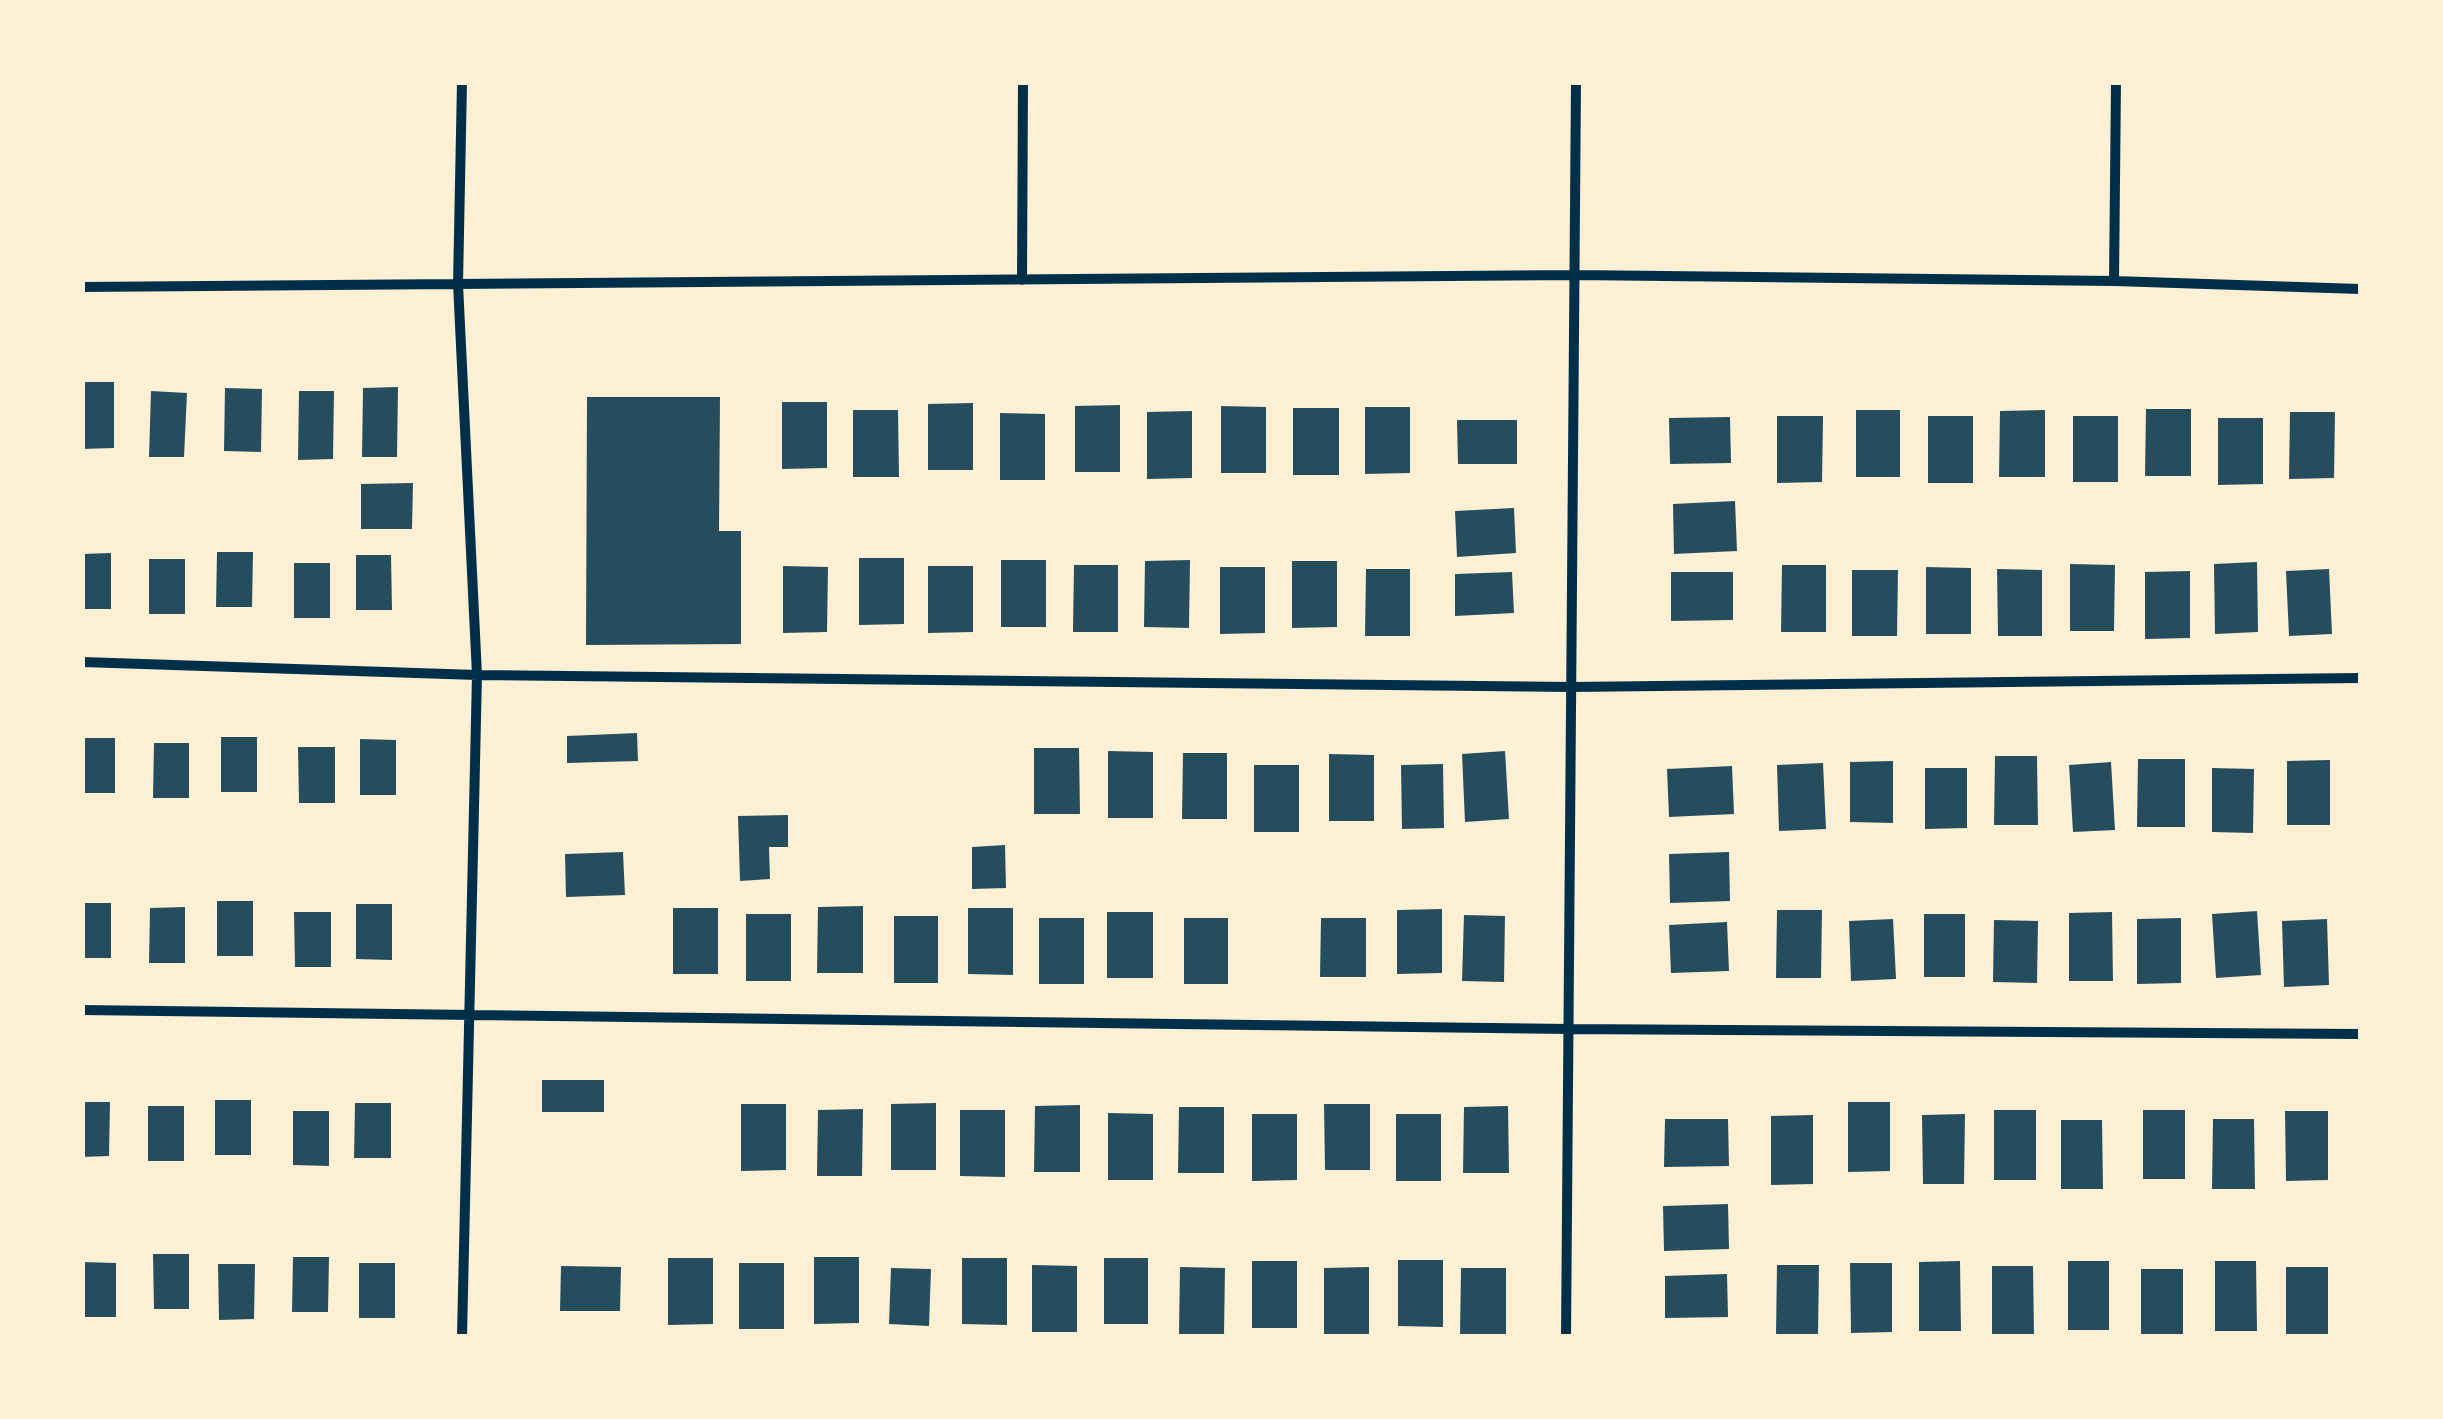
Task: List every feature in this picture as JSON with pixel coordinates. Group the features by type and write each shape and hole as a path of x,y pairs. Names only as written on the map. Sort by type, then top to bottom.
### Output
{"street":[{"path":"462,82 458,284 477,675 462,1336"},
{"path":"1022,280 1023,82"},
{"path":"1566,1336 1576,82"},
{"path":"2114,282 2116,82"},
{"path":"82,287 1574,275 2360,289"},
{"path":"82,662 477,675 1571,687 2360,678"},
{"path":"82,1010 1569,1029 2360,1034"}],"building":[{"path":"82,382 114,382 114,448 82,449"},
{"path":"398,387 397,457 362,457 363,388"},
{"path":"225,388 262,389 261,452 224,451"},
{"path":"151,391 187,393 184,457 149,457"},
{"path":"299,391 334,391 333,459 298,460"},
{"path":"587,397 720,397 719,531 741,531 741,644 586,645"},
{"path":"782,402 827,402 827,468 782,469"},
{"path":"973,403 973,470 928,470 928,404"},
{"path":"1120,405 1120,472 1075,472 1075,406"},
{"path":"1221,406 1266,407 1266,473 1221,473"},
{"path":"1365,407 1410,407 1410,473 1365,474"},
{"path":"1293,408 1339,408 1339,475 1293,475"},
{"path":"2146,409 2191,409 2191,476 2145,476"},
{"path":"853,410 898,410 899,477 853,477"},
{"path":"1856,410 1900,410 1900,477 1856,477"},
{"path":"2045,410 2045,477 1999,477 2000,411"},
{"path":"1192,411 1192,478 1147,479 1147,412"},
{"path":"2290,412 2335,412 2334,478 2289,479"},
{"path":"1000,413 1045,414 1045,480 1000,480"},
{"path":"1777,416 1823,416 1822,482 1777,483"},
{"path":"1928,416 1973,416 1973,483 1928,483"},
{"path":"2073,416 2118,416 2118,482 2073,482"},
{"path":"1730,417 1731,463 1670,464 1669,418"},
{"path":"2218,418 2263,418 2263,484 2218,485"},
{"path":"1457,420 1517,420 1517,464 1458,464"},
{"path":"413,483 412,529 361,529 361,484"},
{"path":"1735,501 1737,551 1674,554 1673,504"},
{"path":"1514,508 1516,553 1457,557 1455,511"},
{"path":"217,552 253,552 252,607 216,607"},
{"path":"111,553 111,609 82,609 82,554"},
{"path":"356,555 391,555 392,610 356,610"},
{"path":"859,558 904,558 904,624 859,625"},
{"path":"149,559 185,559 185,614 149,614"},
{"path":"1001,560 1046,560 1046,627 1001,627"},
{"path":"1190,560 1189,628 1144,627 1145,561"},
{"path":"1292,561 1337,561 1337,627 1292,628"},
{"path":"2257,562 2258,632 2215,634 2214,564"},
{"path":"294,563 330,563 330,618 294,618"},
{"path":"2070,564 2115,565 2114,631 2070,631"},
{"path":"1074,565 1118,565 1118,632 1073,632"},
{"path":"1782,565 1826,565 1826,632 1781,632"},
{"path":"783,566 828,567 827,632 783,633"},
{"path":"928,566 973,566 973,632 928,633"},
{"path":"1220,567 1265,567 1265,633 1220,634"},
{"path":"1926,567 1971,568 1971,634 1926,634"},
{"path":"1366,569 1410,569 1410,636 1365,636"},
{"path":"1997,569 2042,570 2042,636 1998,636"},
{"path":"2329,569 2332,634 2289,636 2286,571"},
{"path":"1852,570 1898,570 1897,636 1852,636"},
{"path":"2190,571 2190,638 2145,639 2145,572"},
{"path":"1512,572 1514,613 1455,616 1455,574"},
{"path":"1671,572 1733,572 1733,620 1671,621"},
{"path":"637,733 638,761 567,763 567,736"},
{"path":"221,737 257,737 257,792 221,792"},
{"path":"82,738 115,738 115,793 82,793"},
{"path":"360,739 396,740 396,795 360,795"},
{"path":"154,743 189,743 189,798 153,798"},
{"path":"298,747 335,747 335,803 299,803"},
{"path":"1034,748 1079,748 1080,814 1034,814"},
{"path":"1108,751 1153,752 1153,818 1108,818"},
{"path":"1505,751 1509,819 1465,822 1462,754"},
{"path":"1183,753 1227,753 1227,819 1182,819"},
{"path":"1329,754 1374,755 1374,821 1329,821"},
{"path":"1995,756 2037,756 2038,825 1994,825"},
{"path":"2138,759 2185,759 2185,827 2137,827"},
{"path":"2330,760 2330,825 2287,825 2287,761"},
{"path":"1893,761 1893,823 1850,822 1850,762"},
{"path":"2111,762 2115,830 2073,832 2069,765"},
{"path":"1823,763 1826,829 1779,831 1777,765"},
{"path":"1443,764 1444,828 1402,829 1401,765"},
{"path":"1254,765 1299,765 1299,832 1254,832"},
{"path":"1732,766 1734,814 1669,817 1667,769"},
{"path":"1925,768 1967,768 1967,828 1925,829"},
{"path":"2212,768 2254,769 2253,833 2212,832"},
{"path":"788,815 788,847 769,847 770,879 740,881 738,816"},
{"path":"1005,845 1006,888 972,889 972,847"},
{"path":"623,852 625,895 566,897 565,854"},
{"path":"1729,852 1730,901 1670,903 1669,854"},
{"path":"217,901 253,901 253,956 217,956"},
{"path":"82,903 111,903 111,958 82,958"},
{"path":"356,904 392,904 392,960 356,959"},
{"path":"863,906 863,973 817,973 818,907"},
{"path":"185,907 185,963 149,963 150,908"},
{"path":"673,908 718,908 718,974 673,974"},
{"path":"968,908 1013,908 1013,975 968,974"},
{"path":"1442,909 1442,973 1397,974 1397,910"},
{"path":"1777,910 1822,910 1821,978 1776,978"},
{"path":"2257,911 2261,975 2216,978 2212,914"},
{"path":"294,912 331,912 331,967 295,967"},
{"path":"1107,912 1153,912 1153,978 1107,978"},
{"path":"2112,912 2113,981 2069,981 2069,913"},
{"path":"746,914 791,914 791,981 746,981"},
{"path":"1924,914 1965,914 1965,977 1924,977"},
{"path":"1464,915 1505,916 1504,982 1462,981"},
{"path":"894,916 938,916 938,983 894,983"},
{"path":"1039,918 1084,918 1084,984 1039,984"},
{"path":"1184,918 1228,918 1228,984 1184,984"},
{"path":"1321,918 1366,918 1366,977 1320,977"},
{"path":"2181,918 2181,983 2137,984 2137,919"},
{"path":"1893,919 1896,979 1851,981 1849,921"},
{"path":"2327,919 2329,985 2284,987 2282,921"},
{"path":"1994,920 2038,921 2037,983 1993,982"},
{"path":"1727,922 1729,971 1671,973 1669,925"},
{"path":"542,1080 604,1080 604,1112 542,1112"},
{"path":"215,1100 251,1100 251,1155 215,1155"},
{"path":"82,1102 110,1102 109,1156 82,1157"},
{"path":"1848,1102 1890,1102 1890,1171 1848,1172"},
{"path":"355,1103 391,1103 391,1158 354,1158"},
{"path":"936,1103 936,1170 891,1170 891,1104"},
{"path":"741,1104 786,1104 786,1170 741,1171"},
{"path":"1324,1104 1370,1104 1370,1170 1325,1170"},
{"path":"1080,1105 1080,1172 1034,1172 1035,1106"},
{"path":"148,1106 184,1106 184,1161 148,1161"},
{"path":"1508,1106 1509,1173 1463,1173 1464,1107"},
{"path":"1179,1107 1224,1107 1224,1173 1178,1173"},
{"path":"863,1109 862,1176 817,1176 818,1110"},
{"path":"960,1110 1005,1110 1005,1177 960,1176"},
{"path":"1994,1110 2036,1110 2036,1180 1994,1180"},
{"path":"2143,1110 2185,1110 2185,1179 2143,1179"},
{"path":"293,1111 329,1111 329,1166 293,1165"},
{"path":"2285,1111 2328,1111 2328,1180 2286,1181"},
{"path":"1108,1113 1153,1114 1153,1180 1108,1180"},
{"path":"1252,1114 1297,1114 1297,1180 1252,1181"},
{"path":"1396,1114 1441,1114 1441,1181 1396,1181"},
{"path":"1965,1114 1964,1184 1923,1184 1922,1115"},
{"path":"1813,1115 1813,1184 1771,1185 1771,1116"},
{"path":"1665,1119 1728,1119 1729,1166 1664,1167"},
{"path":"2213,1119 2254,1119 2255,1189 2212,1189"},
{"path":"2061,1120 2102,1120 2103,1189 2061,1189"},
{"path":"1728,1204 1729,1249 1664,1251 1663,1206"},
{"path":"153,1254 189,1254 189,1309 154,1309"},
{"path":"293,1257 329,1257 328,1312 292,1312"},
{"path":"814,1257 859,1257 859,1323 814,1324"},
{"path":"668,1258 713,1258 713,1324 668,1325"},
{"path":"962,1258 1007,1258 1007,1325 962,1324"},
{"path":"1104,1258 1148,1258 1148,1324 1104,1324"},
{"path":"1398,1260 1443,1260 1443,1327 1398,1326"},
{"path":"1252,1261 1297,1261 1297,1328 1252,1328"},
{"path":"1960,1261 1961,1331 1919,1331 1919,1262"},
{"path":"2068,1261 2109,1261 2109,1330 2068,1330"},
{"path":"2215,1261 2256,1261 2257,1331 2215,1331"},
{"path":"82,1262 116,1263 116,1317 82,1317"},
{"path":"359,1263 395,1263 395,1318 359,1318"},
{"path":"739,1263 784,1263 784,1329 739,1329"},
{"path":"1850,1263 1892,1263 1892,1332 1851,1333"},
{"path":"218,1264 255,1264 254,1319 219,1320"},
{"path":"1032,1265 1077,1266 1077,1332 1032,1332"},
{"path":"1777,1265 1819,1265 1818,1334 1776,1334"},
{"path":"561,1266 621,1267 620,1311 560,1311"},
{"path":"1992,1266 2033,1266 2034,1335 1992,1335"},
{"path":"1180,1267 1225,1268 1224,1334 1179,1334"},
{"path":"1369,1267 1369,1334 1324,1334 1324,1268"},
{"path":"2286,1267 2328,1267 2328,1336 2286,1336"},
{"path":"891,1268 931,1269 929,1326 889,1324"},
{"path":"1461,1268 1506,1268 1506,1335 1460,1335"},
{"path":"2141,1269 2183,1269 2183,1336 2141,1336"},
{"path":"1727,1274 1728,1317 1665,1318 1665,1276"}]}
